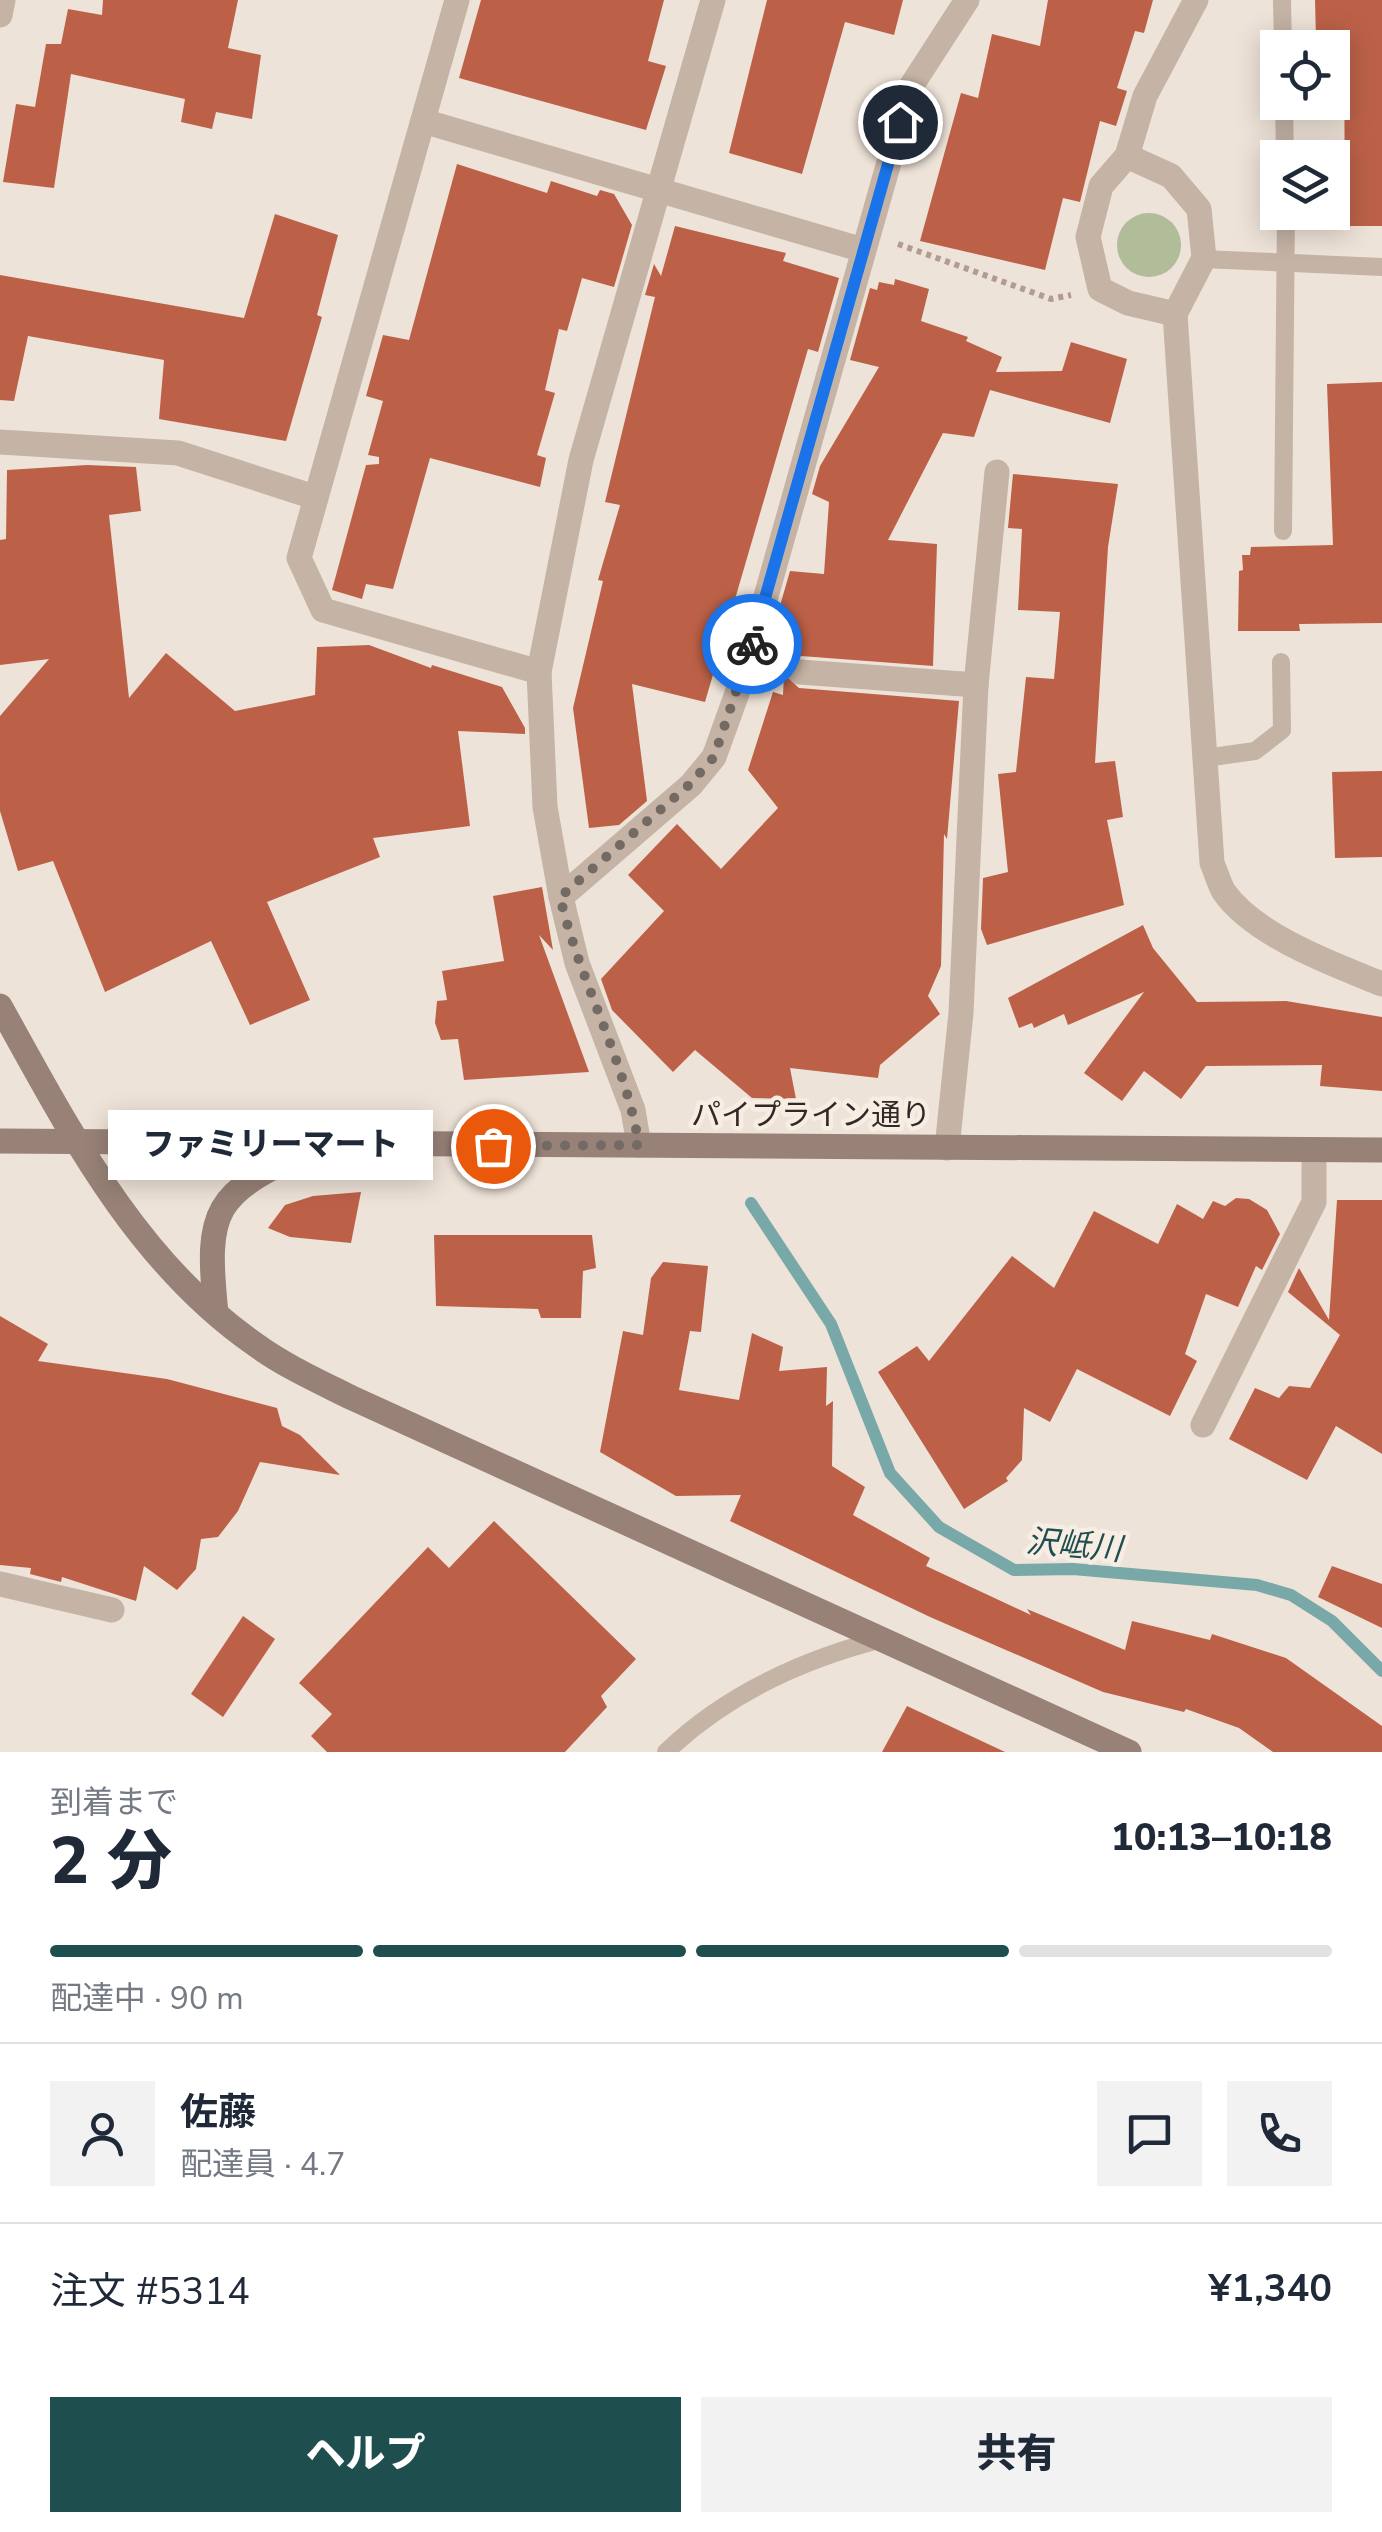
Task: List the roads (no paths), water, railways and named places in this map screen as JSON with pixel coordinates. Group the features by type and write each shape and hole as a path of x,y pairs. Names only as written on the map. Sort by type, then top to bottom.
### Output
{"street":[{"path":"0,15 3,0"},
{"path":"457,0 298,558 323,610 540,672"},
{"path":"639,1145 633,1110 577,962 560,897 540,742 540,672 581,460 714,0"},
{"path":"560,897 690,784 714,757 744,674 910,88 967,0"},
{"path":"1175,314 1128,304 1100,289 1088,238 1101,186 1127,156 1145,96 1196,0"},
{"path":"424,121 660,189 866,242"},
{"path":"1127,156 1171,176 1198,209 1203,259 1175,314 1212,863 1224,892 1290,943 1382,984"},
{"path":"0,442 178,454 314,497"},
{"path":"947,1148 961,1013 976,685 998,472"},
{"path":"800,672 976,685"},
{"path":"0,1006 76,1141 124,1214 216,1313 255,1345 350,1397 1129,1752"},
{"name":"パイプライン通り","path":"0,1141 1382,1150"},
{"path":"216,1313 211,1242 226,1198 254,1176 318,1146"},
{"path":"1202,1425 1314,1202 1314,1150"},
{"path":"0,1584 112,1610"}],"lane":[{"path":"1282,0 1283,30"},
{"path":"1284,530 1286,230"},
{"path":"1203,259 1382,266"},
{"path":"1205,758 1255,751 1282,730 1281,662"},
{"path":"666,1752 729,1703 807,1662 886,1638"}],"waterway":[{"name":"沢岻川","path":"751,1203 831,1324 890,1473 939,1527 1014,1570 1073,1569 1257,1585 1291,1595 1332,1621 1382,1671"}],"place":[{"name":"ファミリーマート","path":"493,1146"}]}
